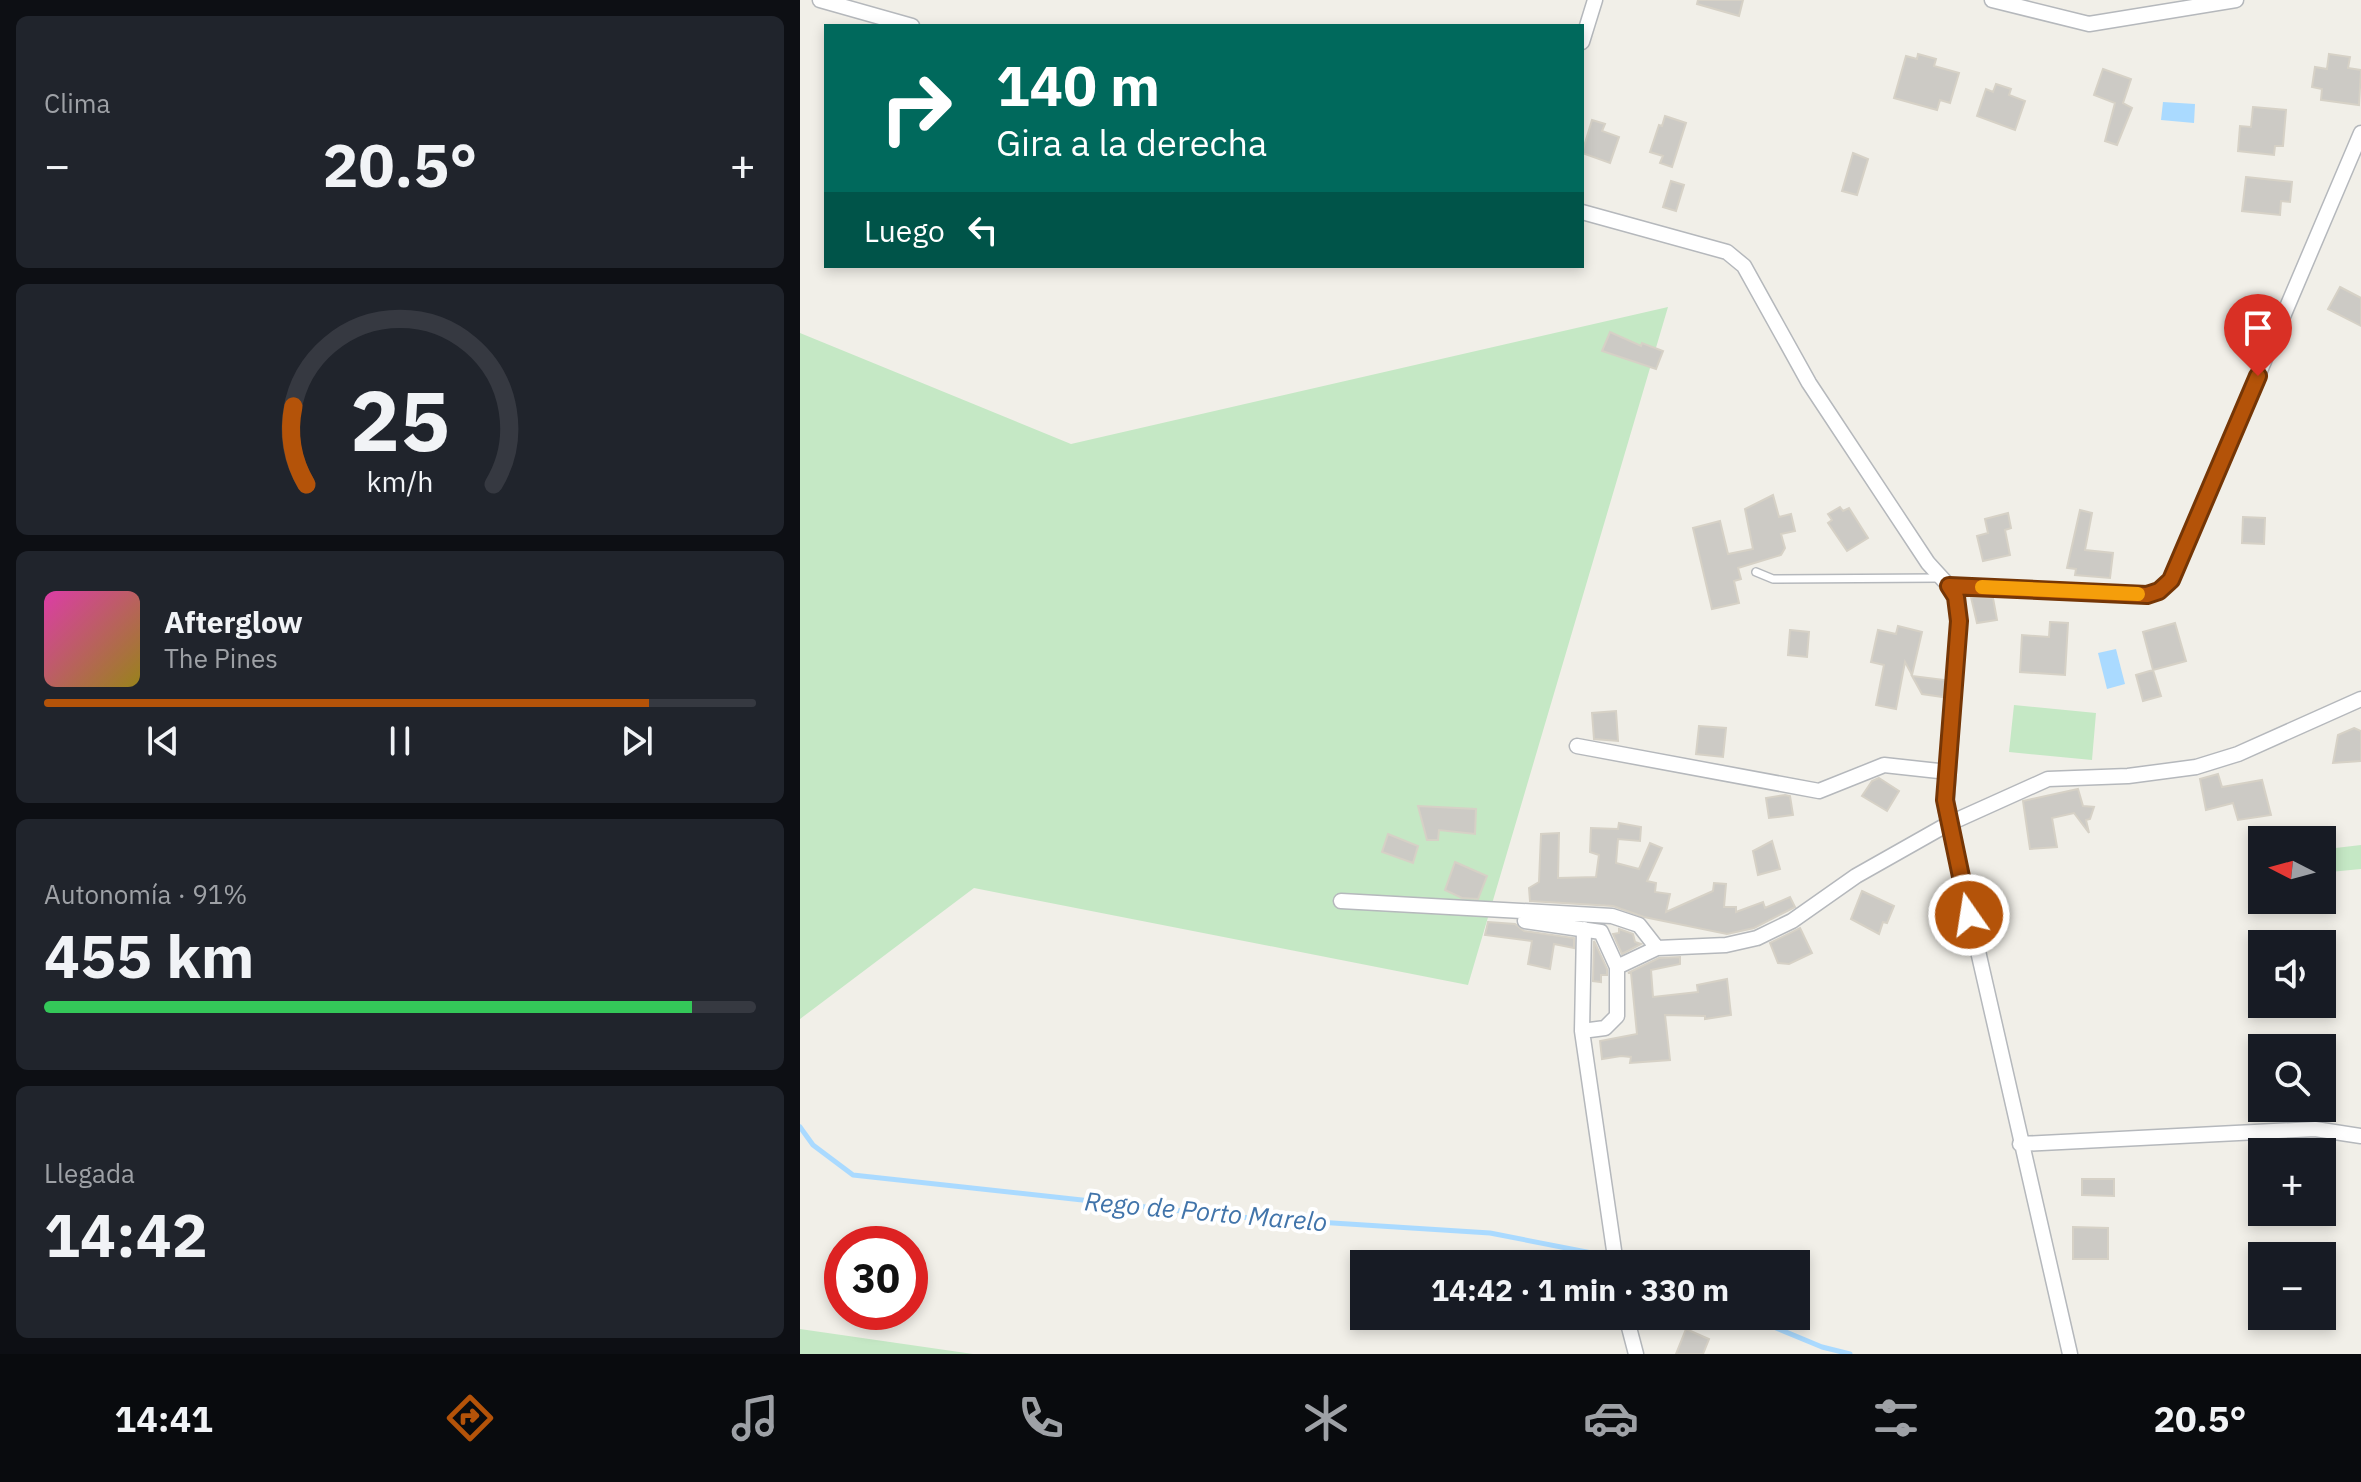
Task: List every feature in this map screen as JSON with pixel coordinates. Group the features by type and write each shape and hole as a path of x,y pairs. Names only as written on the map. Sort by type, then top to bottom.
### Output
{"street":[{"path":"820,0 905,24"},
{"path":"1584,36 1595,0"},
{"path":"1992,0 2089,24 2236,0"},
{"path":"1946,582 2147,595 2159,591 2171,580 2361,133"},
{"path":"1584,213 1714,247 1737,257 1753,277 1809,383 1928,563 1956,597 1959,621 1945,800 1948,824 2070,1354"},
{"path":"1617,967 1657,948 1726,945 1757,938 1792,921 1856,876 1948,824 2048,779 2128,776 2196,767 2224,759 2361,699"},
{"path":"1577,746 1819,791 1884,765 1948,772"},
{"path":"1341,901 1612,916 1639,925 1657,948"},
{"path":"1483,911 1498,918 1601,932 1617,967 1617,1016 1605,1028 1582,1031"},
{"path":"1584,929 1582,1031 1613,1250"},
{"path":"2020,1144 2315,1129 2361,1136"},
{"path":"1630,1330 1636,1354"}],"lane":[{"path":"1756,572 1773,579 1946,582"}],"green space":[{"path":"1668,307 1468,985 974,888 800,1019 800,333 1071,444"},
{"path":"2014,705 2096,713 2092,760 2009,752"},
{"path":"2361,845 2361,869 2336,871 2336,848"},
{"path":"800,1329 973,1354 800,1354"}],"water":[{"path":"2163,102 2195,104 2194,123 2161,120"},
{"path":"2116,649 2125,684 2107,689 2098,653"}],"building":[{"path":"1698,0 1743,0 1739,16 1697,4"},
{"path":"1918,54 1936,59 1934,66 1959,73 1950,103 1940,100 1937,110 1894,98 1906,56 1917,59"},
{"path":"2329,54 2350,57 2348,68 2361,70 2359,105 2321,100 2322,89 2312,87 2315,67 2327,69"},
{"path":"2103,69 2131,79 2123,103 2132,108 2117,145 2105,141 2115,103 2094,95"},
{"path":"1996,84 2011,89 2009,95 2025,101 2015,130 1977,116 1986,89 1993,92"},
{"path":"2253,107 2286,110 2283,146 2275,146 2274,155 2238,151 2240,126 2251,127"},
{"path":"1665,116 1686,123 1672,167 1660,163 1663,156 1650,152"},
{"path":"1592,120 1605,124 1602,131 1619,137 1610,163 1584,154"},
{"path":"1853,153 1868,159 1857,195 1842,191"},
{"path":"2246,177 2292,182 2290,202 2281,201 2280,215 2242,211"},
{"path":"1671,181 1684,185 1676,211 1663,207"},
{"path":"2340,287 2361,298 2361,326 2328,309"},
{"path":"1610,332 1641,346 1642,343 1663,351 1656,369 1602,351"},
{"path":"1773,495 1779,517 1791,514 1795,531 1781,534 1785,548 1781,555 1738,568 1741,579 1734,581 1739,603 1712,609 1693,528 1720,521 1728,554 1753,549 1745,509"},
{"path":"1840,507 1843,511 1849,508 1868,538 1847,551 1828,523 1832,520 1828,514"},
{"path":"2080,510 2092,513 2085,550 2113,553 2110,578 2075,575 2076,569 2067,568"},
{"path":"2008,513 2011,528 2005,530 2010,555 1983,561 1977,536 1988,533 1985,519"},
{"path":"2243,517 2265,518 2264,544 2242,543"},
{"path":"1971,597 1993,598 1997,620 1977,623"},
{"path":"2050,622 2068,623 2065,675 2020,672 2022,635 2049,637"},
{"path":"2175,623 2186,661 2153,670 2143,632"},
{"path":"1898,626 1922,632 1912,675 1905,662 1896,709 1876,705 1884,665 1871,662 1878,630 1896,634"},
{"path":"1790,630 1809,632 1807,657 1788,655"},
{"path":"2153,670 2161,696 2143,701 2136,675"},
{"path":"1912,676 1945,680 1943,697 1922,694"},
{"path":"1616,711 1618,741 1594,739 1592,713"},
{"path":"1699,726 1726,728 1723,757 1696,754"},
{"path":"2354,728 2361,731 2361,761 2333,763 2338,735"},
{"path":"2218,774 2222,787 2262,780 2271,815 2238,820 2233,803 2206,810 2200,779"},
{"path":"1879,778 1899,791 1887,811 1862,796 1872,781"},
{"path":"2078,789 2083,806 2094,807 2090,819 2086,820 2089,833 2074,813 2052,818 2057,847 2030,849 2023,801"},
{"path":"1790,796 1793,815 1769,818 1766,798"},
{"path":"1418,806 1476,809 1475,834 1439,830 1438,840 1427,840"},
{"path":"1619,823 1641,827 1640,841 1618,839 1616,863 1639,869 1650,843 1662,848 1647,881 1656,883 1655,892 1670,894 1666,912 1713,891 1714,883 1726,884 1724,907 1736,907 1736,912 1763,902 1765,908 1790,897 1795,907 1754,928 1727,934 1644,917 1613,906 1530,901 1529,888 1539,882 1541,834 1559,833 1558,878 1596,877 1599,855 1590,852 1591,828 1618,829"},
{"path":"1388,834 1418,846 1413,863 1382,852"},
{"path":"1772,841 1780,869 1758,875 1753,851"},
{"path":"1455,862 1487,876 1478,899 1462,898 1445,890"},
{"path":"1862,891 1894,906 1879,934 1851,919"},
{"path":"1488,922 1515,924 1524,931 1574,938 1574,948 1554,944 1550,969 1528,964 1532,941 1485,935"},
{"path":"1800,928 1812,953 1789,964 1778,963 1770,943"},
{"path":"1619,929 1633,934 1635,942 1641,944 1622,954 1613,934 1619,933"},
{"path":"1594,941 1607,969 1607,975 1601,975 1601,982 1593,981"},
{"path":"1680,957 1680,964 1651,970 1653,997 1698,992 1697,985 1727,979 1731,1015 1705,1019 1705,1016 1665,1015 1670,1060 1630,1063 1631,1057 1602,1059 1600,1041 1637,1034 1631,973 1628,973 1659,958"},
{"path":"2082,1179 2114,1179 2114,1196 2082,1195"},
{"path":"2073,1227 2108,1228 2108,1259 2073,1259"},
{"path":"1686,1330 1709,1339 1703,1354 1676,1354"}],"waterway":[{"name":"Rego de Porto Marelo","path":"800,1127 813,1145 853,1175 1237,1217 1490,1233 1577,1250"},
{"name":"Rego de Porto Marelo","path":"1781,1330 1822,1347 1850,1354"}],"slow traffic":[{"path":"1982,587 2138,594"}],"route":[{"path":"1969,915 1945,800 1955,707 1959,621 1956,597 1949,586 2147,595 2159,591 2171,580 2258,376"}]}
